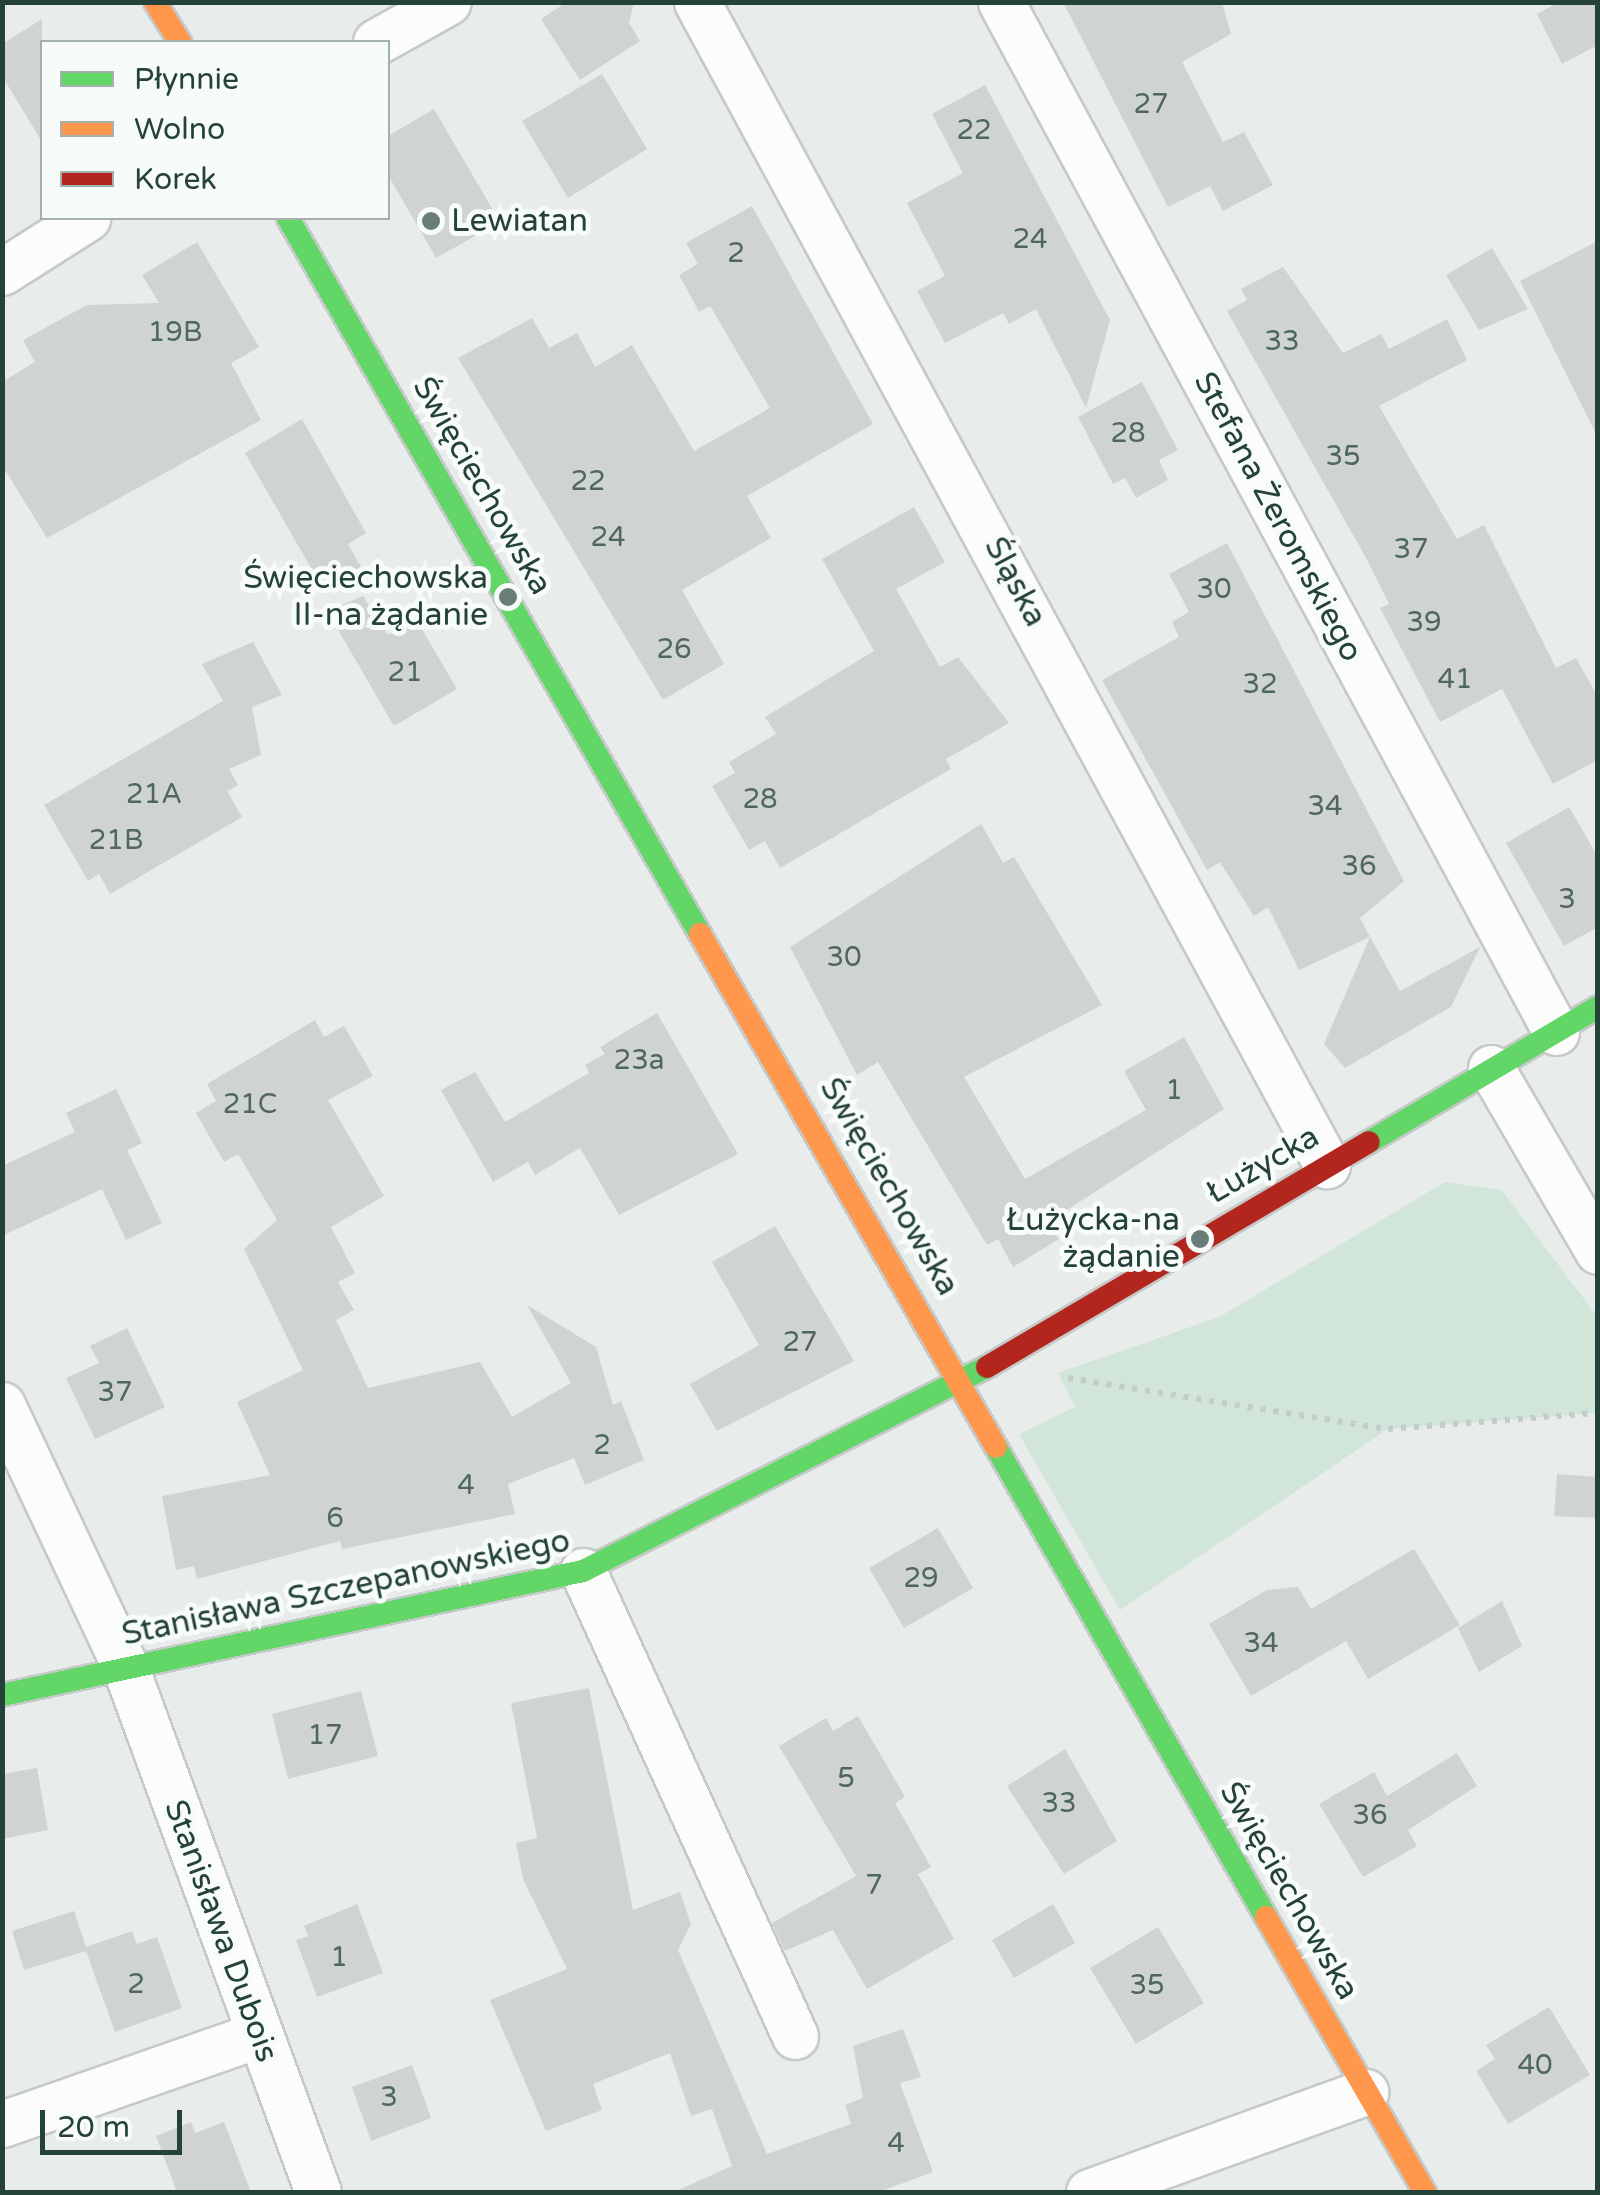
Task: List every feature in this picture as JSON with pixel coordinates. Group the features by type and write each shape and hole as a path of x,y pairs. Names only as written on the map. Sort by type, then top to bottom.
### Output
{"street":[{"path":"155,2 179,40"},
{"path":"380,40 448,2"},
{"name":"Śląska","path":"697,2 1327,1165"},
{"name":"Stefana Żeromskiego","path":"1001,2 1556,1032"},
{"path":"2,272 84,220"},
{"name":"Święciechowska","path":"289,220 962,1381 1425,2192"},
{"name":"Łużycka","path":"962,1381 1598,1007"},
{"path":"1491,1068 1598,1251"},
{"name":"Stanisława Szczepanowskiego","path":"2,1695 582,1571 962,1381"},
{"name":"Stanisława Dubois","path":"2,1406 126,1670 257,2035 318,2192"},
{"path":"582,1571 795,2036"},
{"path":"2,2124 257,2035"},
{"path":"1089,2192 1366,2092"}],"path":[{"path":"1050,1375 1388,1429 1598,1413"}],"green space":[{"path":"1445,1182 1502,1190 1597,1316 1597,1413 1388,1429 1120,1610 1019,1434 1075,1407 1058,1373 1219,1317"}],"building":[{"path":"567,2 634,2 629,23 640,41 580,80 541,19"},
{"path":"1063,2 1222,2 1231,34 1182,62 1223,142 1244,132 1273,185 1223,211 1210,186 1168,207"},
{"path":"1559,2 1598,2 1598,45 1562,64 1537,14"},
{"path":"42,19 40,139 2,76 2,44"},
{"path":"602,74 647,149 568,198 522,121"},
{"path":"985,85 1110,320 1086,408 1036,309 1009,324 1003,313 945,343 917,291 945,276 907,203 963,173 932,114"},
{"path":"434,109 500,222 436,258 390,178 390,135"},
{"path":"752,206 873,424 747,496 771,538 682,590 724,664 663,700 458,358 532,318 549,348 577,333 595,367 632,345 694,451 770,408 710,306 699,312 679,275 698,264 686,243"},
{"path":"1598,241 1598,438 1520,281"},
{"path":"197,242 259,347 231,363 261,420 47,538 2,465 2,382 35,362 23,340 87,305 159,303 142,275"},
{"path":"1492,248 1528,309 1479,330 1446,275"},
{"path":"1283,267 1343,353 1381,334 1389,349 1447,319 1467,360 1379,406 1457,539 1484,525 1556,668 1576,658 1598,697 1598,760 1553,784 1502,689 1440,722 1380,608 1389,604 1366,558 1227,311 1247,300 1241,289"},
{"path":"1142,382 1178,450 1159,460 1168,480 1136,498 1125,478 1113,484 1078,417"},
{"path":"302,419 366,533 348,544 361,567 323,589 245,453"},
{"path":"914,507 945,562 896,589 940,667 958,657 1009,723 946,759 951,769 780,868 765,841 749,850 712,786 735,773 729,762 776,734 765,717 874,651 822,559"},
{"path":"1227,543 1404,881 1360,918 1370,937 1299,970 1268,907 1254,916 1220,862 1207,870 1102,680 1179,637 1172,622 1189,612 1169,574"},
{"path":"363,596 388,635 416,619 457,689 394,726 327,611"},
{"path":"253,642 282,695 252,707 261,755 229,769 238,785 227,791 242,817 110,894 99,874 88,881 44,805 223,701 202,664"},
{"path":"1569,807 1598,857 1598,927 1564,946 1506,843"},
{"path":"981,824 1003,863 1014,857 1102,1005 964,1077 1025,1179 1146,1110 1124,1071 1184,1037 1224,1109 1048,1222 1059,1239 1013,1267 998,1239 987,1245 878,1062 857,1075 790,947"},
{"path":"1370,937 1400,991 1480,947 1451,1007 1345,1068 1324,1044"},
{"path":"657,1013 738,1154 619,1215 580,1148 535,1175 528,1162 493,1182 441,1090 475,1072 505,1122 589,1073 585,1065 605,1054 600,1047"},
{"path":"315,1020 324,1037 344,1026 373,1076 328,1100 384,1196 331,1227 355,1273 338,1282 354,1310 336,1320 368,1388 480,1362 512,1417 571,1383 527,1305 596,1347 613,1405 621,1401 644,1460 585,1485 574,1458 508,1484 515,1514 342,1549 340,1541 197,1579 194,1566 176,1570 162,1496 270,1475 237,1402 303,1370 244,1249 277,1220 238,1154 224,1162 196,1113 216,1101 207,1084"},
{"path":"116,1089 142,1143 127,1150 162,1223 126,1240 102,1189 2,1236 2,1166 75,1132 66,1113"},
{"path":"775,1226 854,1361 717,1431 690,1384 759,1345 712,1262"},
{"path":"127,1328 165,1407 95,1439 66,1378 99,1363 90,1346"},
{"path":"1557,1474 1598,1477 1598,1518 1554,1516"},
{"path":"938,1528 973,1588 904,1628 869,1568"},
{"path":"1414,1549 1460,1625 1368,1679 1346,1641 1251,1696 1209,1624 1267,1590 1298,1587 1311,1609"},
{"path":"1502,1601 1522,1646 1479,1672 1458,1628"},
{"path":"589,1688 633,1910 680,1892 691,1924 678,1950 767,2154 851,2124 845,2105 863,2098 853,2046 903,2029 921,2077 900,2083 933,2172 879,2192 674,2192 732,2166 712,2109 691,2116 670,2053 593,2084 602,2110 546,2131 490,2000 567,1969 523,1879 516,1843 537,1838 511,1703"},
{"path":"361,1691 378,1756 288,1779 272,1714"},
{"path":"858,1716 905,1797 895,1803 931,1867 918,1874 954,1939 867,1989 833,1930 785,1951 772,1923 856,1876 779,1746 826,1718 833,1731"},
{"path":"1065,1749 1117,1841 1064,1874 1007,1786"},
{"path":"1457,1753 1477,1786 1408,1830 1417,1846 1363,1877 1319,1804 1374,1772 1387,1796"},
{"path":"37,1768 48,1830 2,1839 2,1774"},
{"path":"357,1904 383,1973 317,1997 296,1940 308,1936 304,1926"},
{"path":"1053,1904 1075,1943 1014,1978 992,1940"},
{"path":"74,1911 86,1947 132,1931 137,1944 157,1937 182,2008 115,2032 86,1951 24,1970 12,1931"},
{"path":"1158,1927 1204,2003 1136,2044 1090,1968"},
{"path":"1549,2007 1590,2075 1508,2124 1476,2071 1495,2059 1486,2045"},
{"path":"412,2065 431,2118 371,2141 352,2087"},
{"path":"191,2122 195,2133 224,2122 251,2192 177,2192 156,2136"}],"traffic: fast":[{"path":"289,220 700,934"},
{"path":"1369,1142 1598,1007"},
{"path":"2,1695 583,1571 987,1367"},
{"path":"996,1447 1266,1917"}],"traffic: slow":[{"path":"155,2 179,40"},
{"path":"700,934 996,1447"},
{"path":"1266,1917 1425,2192"}],"traffic: jam":[{"path":"987,1367 1369,1142"}],"place":[{"name":"Lewiatan","path":"431,221"},
{"name":"Święciechowska II-na żądanie","path":"508,597"},
{"name":"Łużycka-na żądanie","path":"1200,1239"}]}
